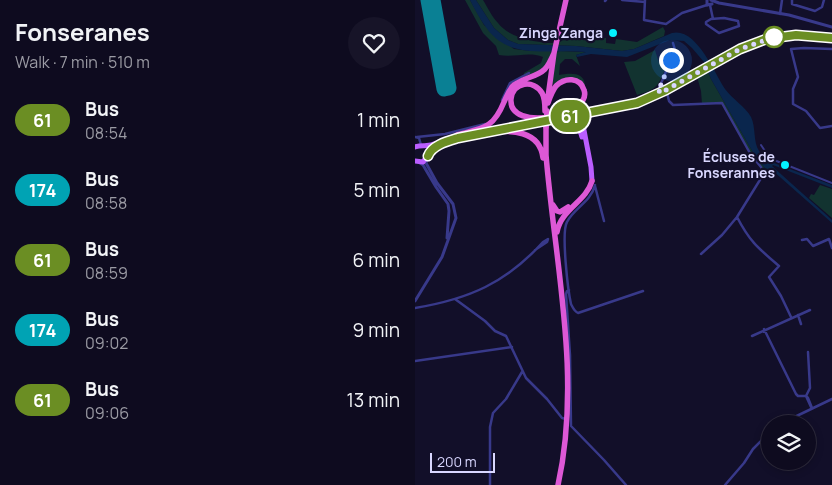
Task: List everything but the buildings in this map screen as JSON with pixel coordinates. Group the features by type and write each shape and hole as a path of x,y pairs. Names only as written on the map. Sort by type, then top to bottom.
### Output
{"highway":[{"path":"547,184 546,113 555,53 567,0"},
{"path":"546,113 555,53"},
{"path":"457,135 485,127 492,123 498,116 512,87 518,82 544,72 555,53"},
{"path":"546,113 544,95 538,88 525,84 515,90 512,95 511,104 516,113 525,117 569,111 579,107 584,99 584,90 578,82 565,80 556,86 548,103"},
{"path":"545,127 547,172 566,346 566,418 558,485"},
{"path":"489,132 514,130 522,132 533,140 543,154 566,346"},
{"path":"547,172 553,204 557,211 563,211 581,195 591,181"},
{"path":"558,264 558,226 563,217 587,194 591,181"}],"main road":[{"path":"591,181 591,167 584,132 584,120 591,114 637,103 740,49 772,38 796,35 832,37"},
{"path":"418,142 430,146 457,135 546,113 632,101 656,94"},
{"path":"417,162 423,162 432,149 446,142 615,108"},
{"path":"553,119 570,120 578,127 583,137 591,181"},
{"path":"418,142 427,150 427,157"}],"street":[{"path":"622,0 645,1 644,20 662,23 670,22 682,13 701,8 709,2 722,2 832,27"},
{"path":"780,14 782,0"},
{"path":"792,0 792,4 815,11 822,7 824,0"},
{"path":"709,2 713,19"},
{"path":"713,19 734,19 739,23 737,27 719,33 706,24 708,20 713,19"},
{"path":"656,94 675,50 673,42"},
{"path":"832,49 791,49 798,78 793,89 793,104 806,111 820,128 832,126"},
{"path":"418,142 485,124 495,115 510,83 529,73"},
{"path":"666,89 669,101 673,104 722,103 751,155 761,167 763,175 737,217 722,235 701,254"},
{"path":"761,145 767,154 775,160 832,182"},
{"path":"415,301 434,271 455,221 455,208 437,183 426,163 427,157"},
{"path":"417,162 423,165 448,204 455,221"},
{"path":"591,181 604,221"},
{"path":"591,181 590,197 571,215 565,225 564,236 569,290 573,310 578,313 643,291"},
{"path":"447,243 448,204"},
{"path":"737,217 748,237 779,266 770,275 769,279 781,296 791,317"},
{"path":"415,308 471,294 497,282 517,268 535,250 543,242 547,239 547,242 535,250"},
{"path":"801,240 807,239 813,246 829,240 832,248"},
{"path":"569,290 566,294 571,355 571,426 605,460 626,485"},
{"path":"455,299 485,321 495,331 506,336 513,347 526,378 563,418 566,418"},
{"path":"752,336 810,310"},
{"path":"798,315 801,324"},
{"path":"764,329 796,394 798,396 806,396"},
{"path":"415,362 513,347"},
{"path":"806,396 810,388 808,352"},
{"path":"490,485 490,427 493,413 506,399 522,371"},
{"path":"806,396 812,408"},
{"path":"798,415 832,399"},
{"path":"725,485 761,441"}],"green space":[{"path":"465,0 470,0 484,25 514,49 555,51 546,69 524,77 524,73 541,63 543,57 537,55 499,55 496,46 483,33"},
{"path":"476,0 483,0 494,18 504,29 518,37 535,41 559,43 564,39 567,41 573,35 606,38 606,43 615,44 616,39 637,42 663,27 665,31 664,36 634,49 622,51 576,46 518,44 508,40 494,28"},
{"path":"655,50 659,63 668,61 663,74 655,87 637,95 624,62 635,61"},
{"path":"559,51 586,52 576,55 580,66 572,59 565,59 560,64 559,75 579,75 584,81 585,86 579,81 552,84 556,53"},
{"path":"707,69 754,154 765,168 771,169 770,172 758,163 751,153 722,103 702,104 696,73"},
{"path":"820,185 832,189 832,218 809,198 811,194 814,195"}],"water":[{"path":"470,0 476,0 494,28 508,40 518,44 576,46 622,51 634,49 672,33 681,33 689,37 710,62 725,89 751,117 757,147 761,153 774,163 832,185 832,188 772,166 832,220 832,223 772,170 765,168 754,154 711,79 704,62 684,41 670,40 627,57 591,54 577,57 576,55 586,52 521,50 498,40 485,27"}],"runway":[{"path":"428,0 444,89 449,88 433,0"}],"bus line":[{"name":"61","path":"428,156 432,149 458,138 637,103 655,96 719,59 766,39 796,35 832,38"}],"place":[{"name":"Zinga Zanga","path":"613,33"},
{"name":"Écluses de Fonserannes","path":"785,165"}],"route":[{"path":"671,60 658,92 665,88 666,90 740,49 774,37"}]}
